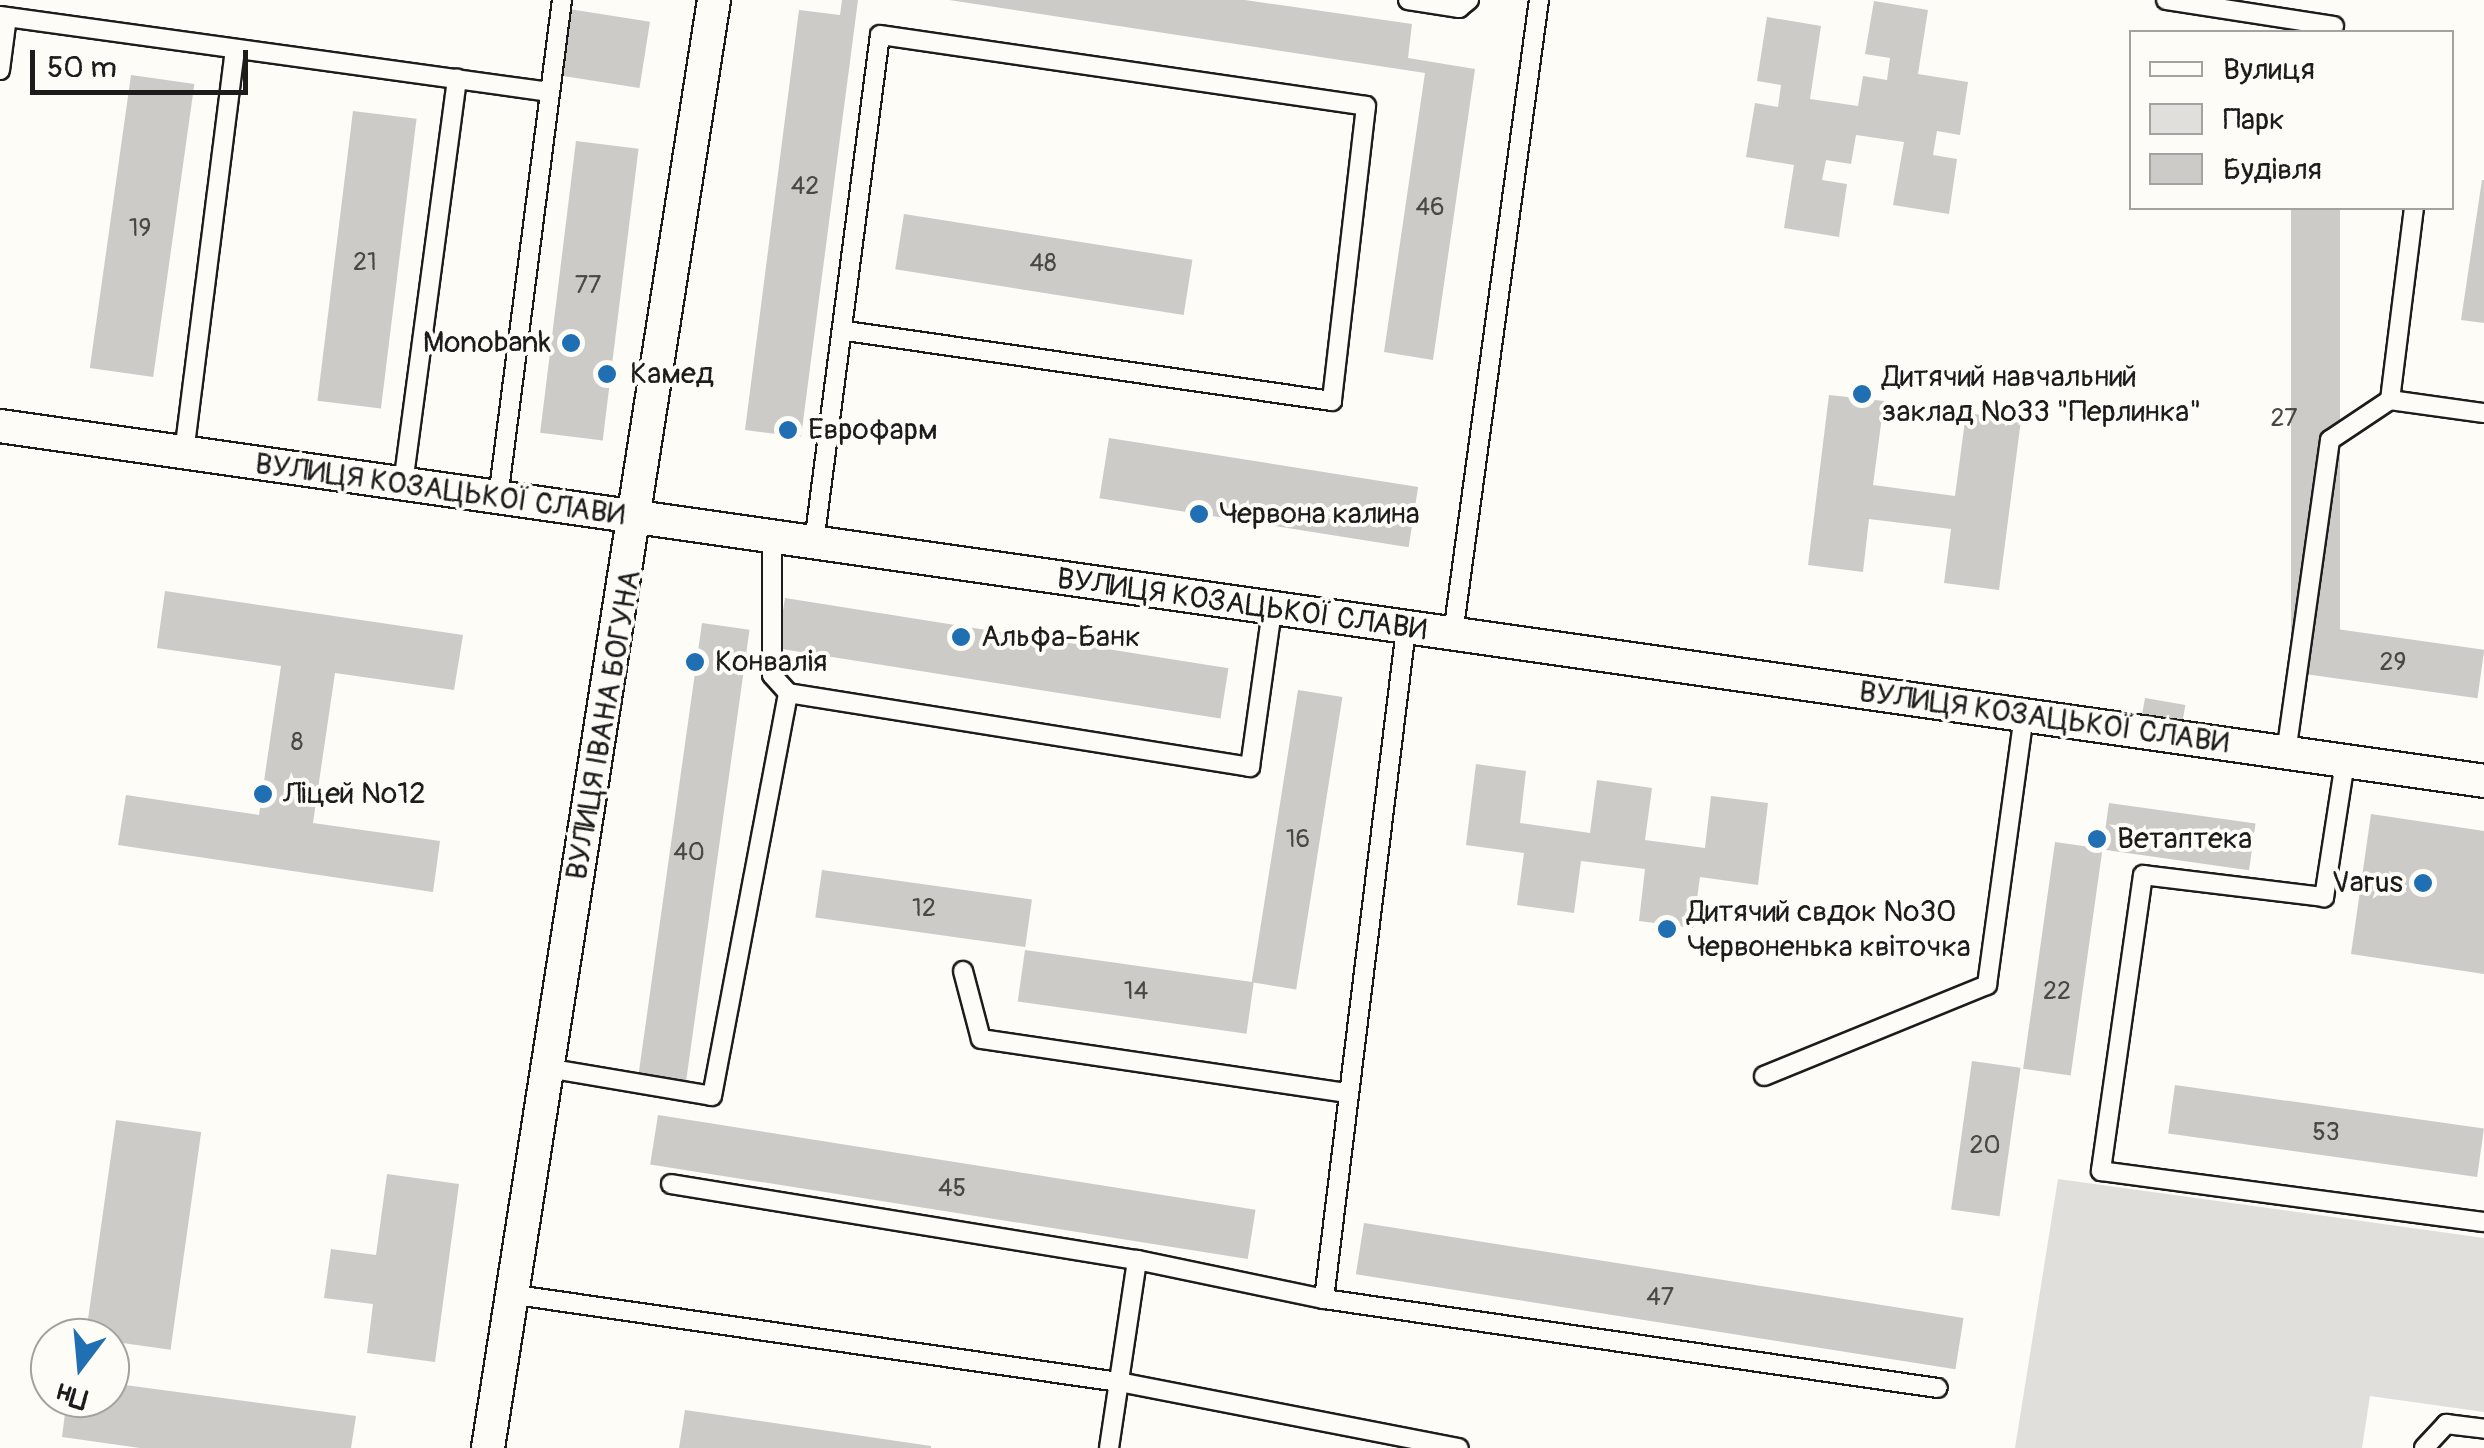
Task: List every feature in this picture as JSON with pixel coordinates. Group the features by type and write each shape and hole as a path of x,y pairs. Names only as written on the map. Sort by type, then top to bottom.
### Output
{"street":[{"name":"ВУЛИЦЯ ІВАНА БОГУНА","path":"488,1448 509,1294 639,518 714,0"},
{"name":"ВУЛИЦЯ КОЗАЦЬКОЇ СЛАВИ","path":"0,426 1272,611 2484,781"}],"lane":[{"path":"498,498 562,0"},
{"path":"1408,0 1459,8 1469,0"},
{"path":"1453,634 1538,0"},
{"path":"2166,0 2334,26"},
{"path":"0,70 3,16 550,92"},
{"path":"814,543 880,35 1366,106 1332,401 842,330"},
{"path":"184,453 236,49"},
{"path":"403,484 457,79"},
{"path":"2390,400 2414,210"},
{"path":"2286,753 2330,440 2390,400 2484,413"},
{"path":"772,537 772,674 788,693 1250,767 1272,611"},
{"path":"1324,1299 1406,629"},
{"path":"547,1068 712,1096 788,693"},
{"path":"1764,1076 1987,986 2024,716"},
{"path":"2345,762 2324,896 2143,875 2101,1171 2484,1222"},
{"path":"963,971 981,1039 1347,1094"},
{"path":"670,1184 1137,1260 1324,1299 1938,1388"},
{"path":"1109,1448 1137,1260"},
{"path":"509,1294 1120,1382 1458,1448"},
{"path":"2424,1448 2446,1424 2484,1430"}],"green space":[{"path":"2058,1179 2484,1238 2484,1412 2370,1396 2362,1448 2015,1448"}],"building":[{"path":"842,0 858,0 801,437 745,430 799,10 840,15"},
{"path":"949,0 1245,0 1412,24 1408,58 1475,69 1433,360 1384,352 1425,73"},
{"path":"1874,1 1928,10 1918,74 1968,82 1960,135 1937,131 1933,155 1957,159 1949,214 1893,205 1904,142 1856,135 1851,164 1826,160 1822,180 1847,184 1839,237 1784,228 1794,165 1746,157 1755,103 1778,107 1781,85 1757,81 1767,17 1821,26 1810,99 1858,106 1863,76 1887,80 1890,58 1865,54"},
{"path":"569,9 650,22 640,88 559,75"},
{"path":"131,75 194,84 153,377 90,368"},
{"path":"353,111 417,119 381,409 317,401"},
{"path":"576,141 639,149 603,440 540,433"},
{"path":"2484,180 2484,323 2461,320"},
{"path":"2291,210 2340,210 2340,636 2291,636"},
{"path":"904,214 1192,260 1184,315 895,269"},
{"path":"1829,395 1884,401 1873,485 1955,496 1966,413 2021,420 1999,590 1944,583 1951,529 1869,519 1863,572 1808,565"},
{"path":"1109,438 1418,487 1409,547 1099,498"},
{"path":"165,591 463,635 454,690 335,673 313,823 440,841 433,892 118,845 126,795 259,815 281,666 157,648"},
{"path":"785,598 1228,668 1220,719 777,648"},
{"path":"702,623 750,630 686,1083 638,1077"},
{"path":"2308,625 2484,650 2477,698 2301,674"},
{"path":"1298,690 1342,697 1296,989 1252,982"},
{"path":"2145,698 2185,705 2182,726 2141,719"},
{"path":"1476,764 1526,771 1520,823 1590,833 1597,780 1652,788 1645,840 1705,848 1711,796 1768,803 1758,885 1700,877 1693,928 1639,921 1645,869 1581,861 1574,913 1517,905 1524,853 1466,845"},
{"path":"2109,803 2256,824 2249,870 2102,850"},
{"name":"Varus","path":"2371,814 2484,831 2484,974 2351,954"},
{"path":"2055,842 2103,849 2071,1075 2023,1069"},
{"path":"822,870 1032,900 1025,947 815,918"},
{"path":"1025,950 1254,982 1247,1034 1018,1001"},
{"path":"1972,1061 2021,1068 2000,1216 1951,1210"},
{"path":"2175,1085 2484,1128 2477,1177 2168,1134"},
{"path":"658,1115 1256,1210 1248,1259 650,1164"},
{"path":"116,1120 201,1132 171,1350 130,1344 130,1318 88,1318"},
{"path":"387,1174 459,1184 435,1362 367,1353 373,1304 324,1298 331,1249 376,1255"},
{"path":"1364,1223 1964,1318 1955,1369 1356,1274"},
{"path":"130,1386 356,1416 351,1448 140,1448 62,1437 64,1418 130,1418"},
{"path":"685,1410 931,1446 931,1448 679,1448"}],"place":[{"name":"Monobank","path":"571,343"},
{"name":"Камед","path":"607,374"},
{"name":"Дитячий навчальний заклад №33 \"Перлинка\"","path":"1862,394"},
{"name":"Еврофарм","path":"788,430"},
{"name":"Червона калина","path":"1199,514"},
{"name":"Альфа-Банк","path":"961,637"},
{"name":"Конвалія","path":"695,662"},
{"name":"Ліцей №12","path":"263,794"},
{"name":"Ветаптека","path":"2097,839"},
{"name":"Varus","path":"2423,883"},
{"name":"Дитячий свдок №30 Червоненька квіточка","path":"1667,929"}]}
